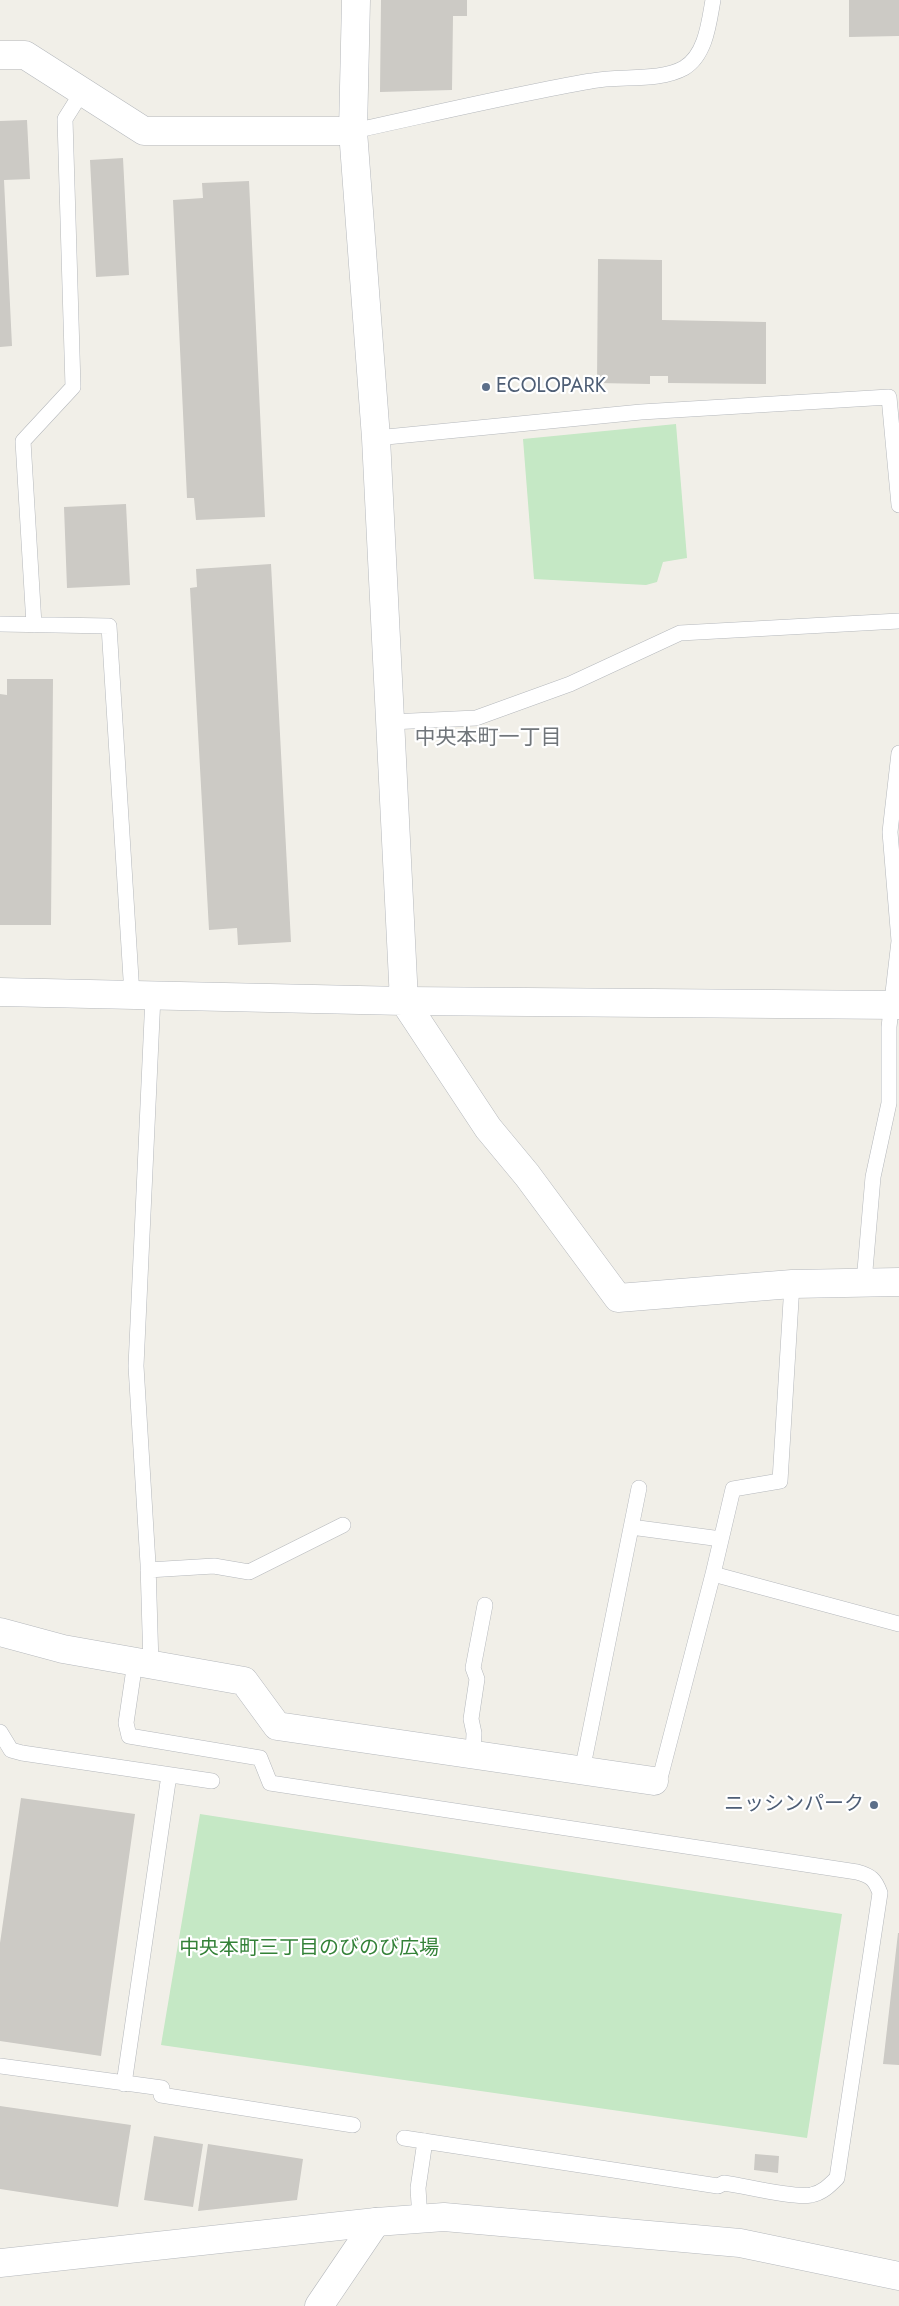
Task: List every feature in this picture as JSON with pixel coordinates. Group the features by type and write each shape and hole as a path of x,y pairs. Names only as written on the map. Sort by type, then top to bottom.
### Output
{"street":[{"path":"356,0 353,131 376,438 404,1001 488,1128 527,1174 618,1298 792,1284 899,1282"},
{"path":"0,55 25,55 144,131 353,131"},
{"path":"0,992 404,1001 896,1005"},
{"path":"0,1632 62,1649 244,1681 277,1726 654,1781"},
{"path":"0,2263 376,2222 444,2217 740,2243 899,2276"},
{"path":"319,2306 376,2222"}],"lane":[{"path":"353,131 593,80 670,74 686,67 699,51 708,30 713,0"},
{"path":"34,625 23,441 73,387 65,119 82,92"},
{"path":"376,438 641,412 889,397 899,505"},
{"path":"390,722 476,718 570,684 680,633 899,621"},
{"path":"0,624 109,626 143,996 136,1366 148,1570 143,1664 126,1723 129,1736 260,1758 270,1783 857,1872 870,1876 876,1883 880,1893 837,2178 827,2189 811,2195 795,2195 724,2183 718,2186 404,2138"},
{"path":"864,1282 873,1177 889,1103 889,1027 896,1005 899,942 890,832 899,753"},
{"path":"654,1781 659,1782 733,1489 780,1481 792,1284"},
{"path":"582,1771 640,1488"},
{"path":"148,1570 214,1566 249,1572 343,1525"},
{"path":"631,1527 721,1539"},
{"path":"713,1574 899,1624"},
{"path":"473,1755 474,1733 471,1719 476,1678 473,1668 485,1605"},
{"path":"0,1732 6,1750 212,1781"},
{"path":"124,2084 170,1775"},
{"path":"0,2066 162,2088 161,2095 353,2125"},
{"path":"420,2219 418,2188 425,2141"}],"green space":[{"path":"676,424 687,558 663,562 657,582 646,585 534,579 523,439"},
{"name":"中央本町三丁目のびのび広場","path":"200,1814 842,1914 807,2138 161,2045"}],"building":[{"path":"381,0 467,0 467,16 453,16 452,90 380,92"},
{"path":"849,0 899,0 899,36 849,37"},
{"path":"27,120 30,179 4,180 12,346 0,347 0,121"},
{"path":"123,158 129,275 96,277 90,160"},
{"path":"249,181 265,517 196,520 194,498 187,498 173,200 203,198 202,183"},
{"path":"598,259 662,260 662,320 766,322 766,384 668,383 668,376 650,376 650,384 597,383"},
{"path":"126,504 130,585 67,588 64,507"},
{"path":"271,564 291,942 238,945 237,928 209,930 190,588 197,587 196,569"},
{"path":"7,679 53,679 51,925 0,925 0,694 7,695"},
{"path":"21,1798 135,1814 101,2056 0,2041 0,1943"},
{"path":"899,1933 899,2065 883,2064"},
{"path":"0,2106 131,2125 118,2207 0,2189"},
{"path":"154,2136 203,2144 193,2207 144,2200"},
{"path":"208,2144 303,2159 297,2200 198,2211"},
{"path":"755,2154 779,2156 778,2173 754,2170"}],"place":[{"name":"ECOLOPARK","path":"486,387"},
{"name":"ニッシンパーク","path":"874,1805"}],"district":[{"name":"中央本町一丁目","path":"488,739"}]}
